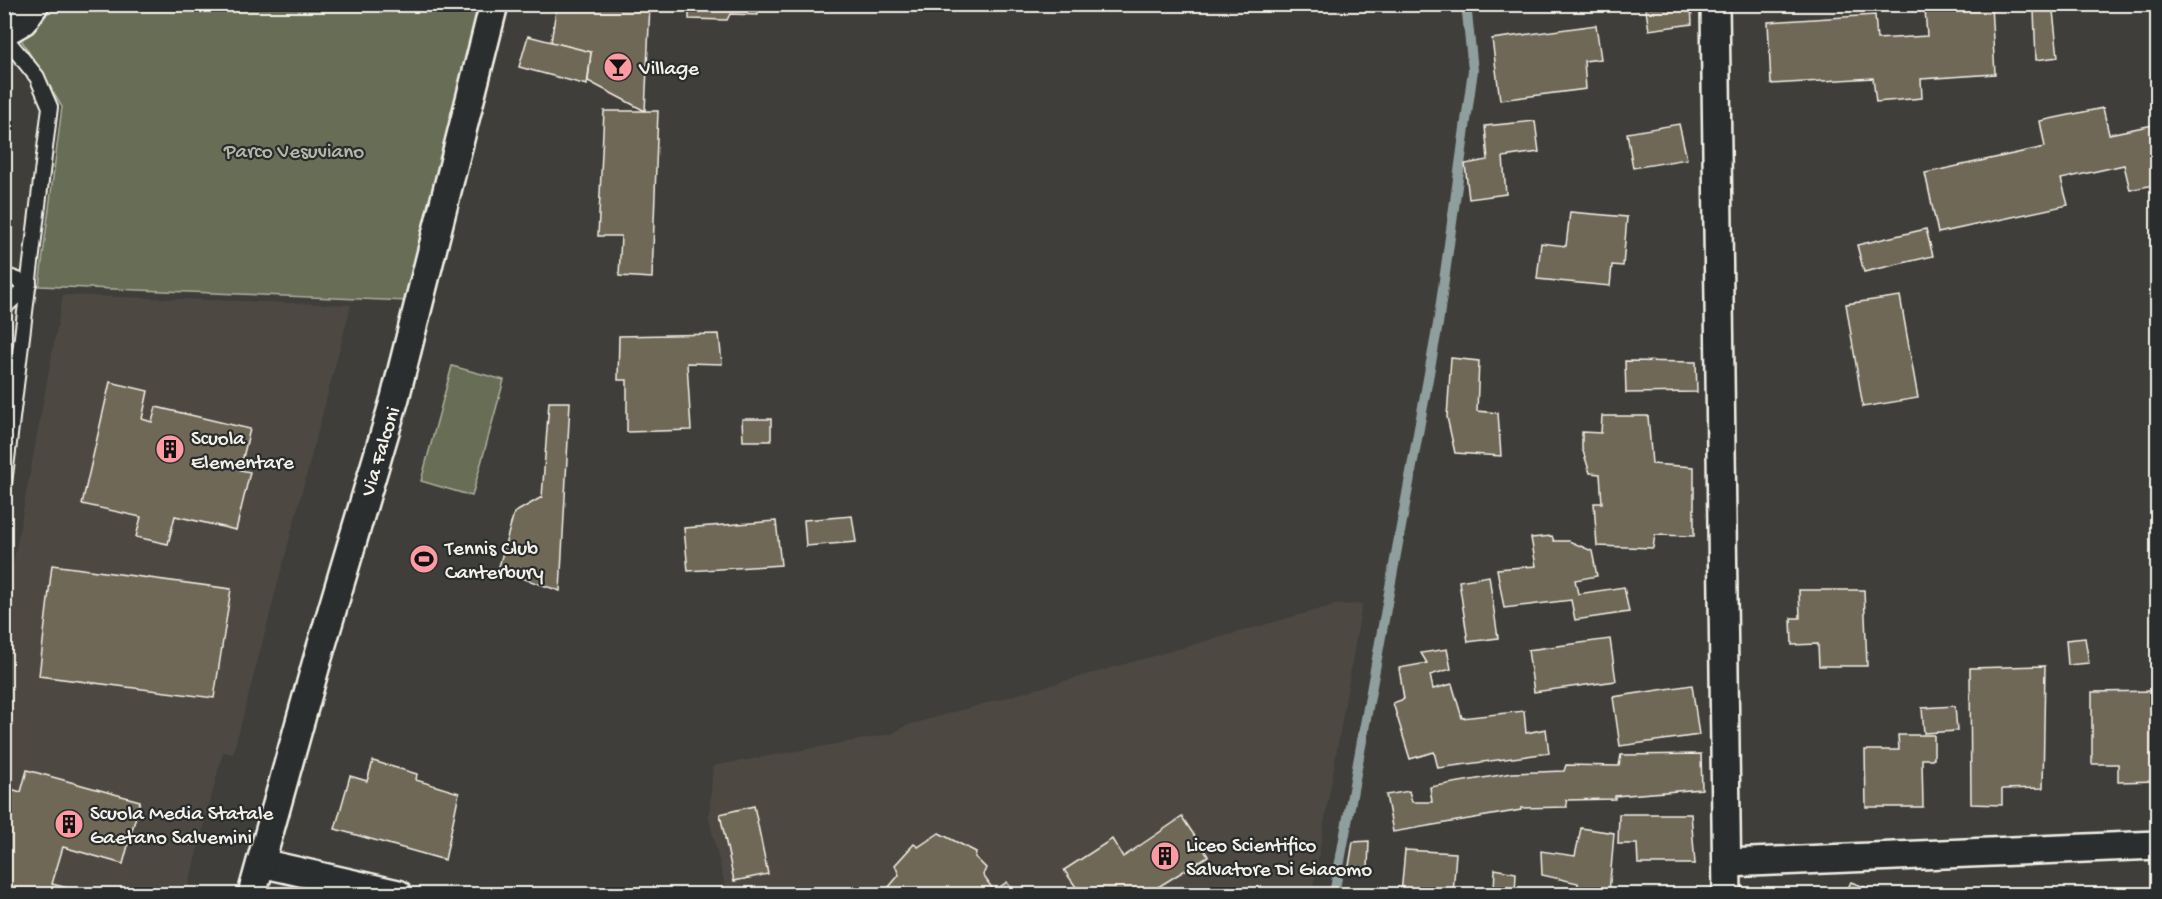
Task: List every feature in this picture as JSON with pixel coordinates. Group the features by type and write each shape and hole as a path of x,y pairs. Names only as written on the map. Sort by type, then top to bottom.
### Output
{"street":[{"path":"4,34 23,21 35,4"},
{"name":"Via Falconi","path":"252,894 317,661 395,398 494,4"},
{"path":"1714,4 1727,894"},
{"path":"1727,863 2157,845"},
{"path":"261,863 398,894"}],"lane":[{"path":"4,34 37,77 50,107 7,443 4,484"},
{"path":"4,275 29,284"},
{"path":"4,308 29,284"}],"shaded area":[{"path":"63,295 351,305 233,754 223,752 186,894 5,894 5,608"},
{"path":"1362,604 1312,894 727,894 709,818 713,766 892,734 905,726 1335,605"}],"green space":[{"name":"Parco Vesuviano","path":"43,5 481,5 408,301 39,286 62,107 19,36"},
{"path":"452,366 504,380 472,496 421,481"}],"building":[{"name":"Village","path":"557,4 650,4 645,111 588,81 591,52 551,42"},
{"path":"689,4 758,4 758,15 730,14 727,20 689,19"},
{"path":"1645,4 1691,4 1692,24 1649,30"},
{"path":"1991,6 1995,74 1921,79 1922,98 1876,102 1873,78 1771,84 1768,22 1875,15 1877,39 1927,36 1925,9"},
{"path":"2034,11 2053,11 2058,57 2036,60"},
{"path":"1596,25 1601,59 1584,61 1586,89 1500,100 1492,39"},
{"path":"528,36 591,52 587,85 519,67"},
{"path":"2103,108 2109,134 2158,124 2158,184 2130,190 2124,165 2061,179 2068,205 1938,233 1925,173 2045,147 2040,121"},
{"path":"604,111 658,111 652,278 619,276 621,236 598,236"},
{"path":"1535,121 1539,152 1503,157 1506,194 1469,199 1465,164 1488,160 1485,126"},
{"path":"1679,124 1687,159 1633,168 1627,133"},
{"path":"1570,212 1627,217 1623,266 1612,265 1610,286 1537,279 1541,243 1566,246"},
{"path":"1926,229 1933,256 1864,272 1857,245"},
{"path":"1900,296 1918,398 1863,407 1846,304"},
{"path":"719,334 722,364 687,363 691,430 627,432 627,380 618,380 619,336"},
{"path":"1451,358 1479,361 1477,411 1498,413 1501,456 1455,453 1447,417"},
{"path":"1625,361 1696,362 1697,392 1626,393"},
{"name":"Scuola Elementare","path":"110,382 148,391 142,419 152,422 156,407 250,429 240,470 250,472 236,530 175,516 168,544 136,537 141,517 82,504"},
{"path":"549,402 570,402 560,591 498,570 514,513 542,497"},
{"path":"1602,416 1648,416 1652,464 1694,467 1694,536 1655,535 1653,548 1597,546 1594,503 1602,503 1600,474 1590,473 1582,448 1582,432 1601,433"},
{"path":"742,419 771,419 771,441 743,441"},
{"path":"852,516 856,542 806,546 804,520"},
{"path":"776,521 781,565 688,571 684,528"},
{"path":"1552,536 1554,541 1569,541 1592,551 1597,576 1575,580 1578,594 1624,587 1629,612 1575,620 1571,600 1504,608 1497,569 1536,566 1531,538"},
{"path":"52,565 231,589 214,698 39,676"},
{"path":"1489,576 1498,638 1468,642 1459,581"},
{"path":"1799,590 1864,590 1867,666 1819,666 1818,644 1792,645 1791,618 1800,618"},
{"path":"2085,638 2089,663 2068,665 2066,640"},
{"path":"1610,639 1616,681 1534,692 1528,650"},
{"path":"1447,649 1451,669 1430,675 1433,689 1452,684 1462,718 1524,711 1526,733 1546,729 1549,753 1438,768 1434,752 1410,759 1393,703 1404,699 1399,668 1427,663 1421,653"},
{"path":"2045,666 2043,788 2002,789 2002,805 1971,804 1970,668"},
{"path":"1692,685 1699,735 1620,746 1613,697"},
{"path":"2158,691 2158,781 2118,782 2118,764 2092,764 2092,692"},
{"path":"1955,706 1957,731 1924,733 1922,708"},
{"path":"1898,735 1934,735 1934,759 1922,759 1923,807 1866,807 1865,750 1899,750"},
{"path":"1701,754 1702,789 1615,796 1615,799 1566,800 1567,807 1521,808 1521,810 1393,832 1386,795 1409,791 1412,802 1432,802 1430,787 1512,773 1564,771 1566,765 1619,766 1621,755"},
{"path":"373,761 417,774 416,780 459,793 445,860 335,829 350,776 367,781"},
{"name":"Scuola Media Statale Gaetano Salvemini","path":"27,770 140,801 123,864 63,847 52,884 91,894 4,894 4,787 21,792"},
{"path":"754,806 768,874 734,881 720,814"},
{"path":"1619,814 1691,814 1695,864 1638,864 1637,844 1618,844"},
{"name":"Liceo Scientifico Salvatore Di Giacomo","path":"1182,817 1208,856 1147,894 1064,894 1076,887 1064,870 1112,839 1123,857"},
{"path":"1581,828 1614,833 1609,894 1578,894 1578,883 1542,875 1541,851 1575,856"},
{"path":"939,833 976,852 975,857 986,868 983,875 994,891 1007,882 1015,894 883,894 899,875 895,865 914,844 918,847"},
{"path":"1369,841 1368,869 1349,866 1353,842"},
{"path":"1405,850 1456,853 1453,894 1401,894"},
{"path":"1495,869 1516,873 1515,894 1468,894 1468,889 1494,890"},
{"path":"1851,882 1883,894 1845,894"}],"waterway":[{"path":"1334,894 1438,324 1473,70 1466,4"}],"place":[{"name":"Village","path":"618,67"},
{"name":"Scuola Elementare","path":"170,449"},
{"name":"Tennis Club Canterbury","path":"424,559"},
{"name":"Scuola Media Statale Gaetano Salvemini","path":"69,824"},
{"name":"Liceo Scientifico Salvatore Di Giacomo","path":"1165,856"}]}
